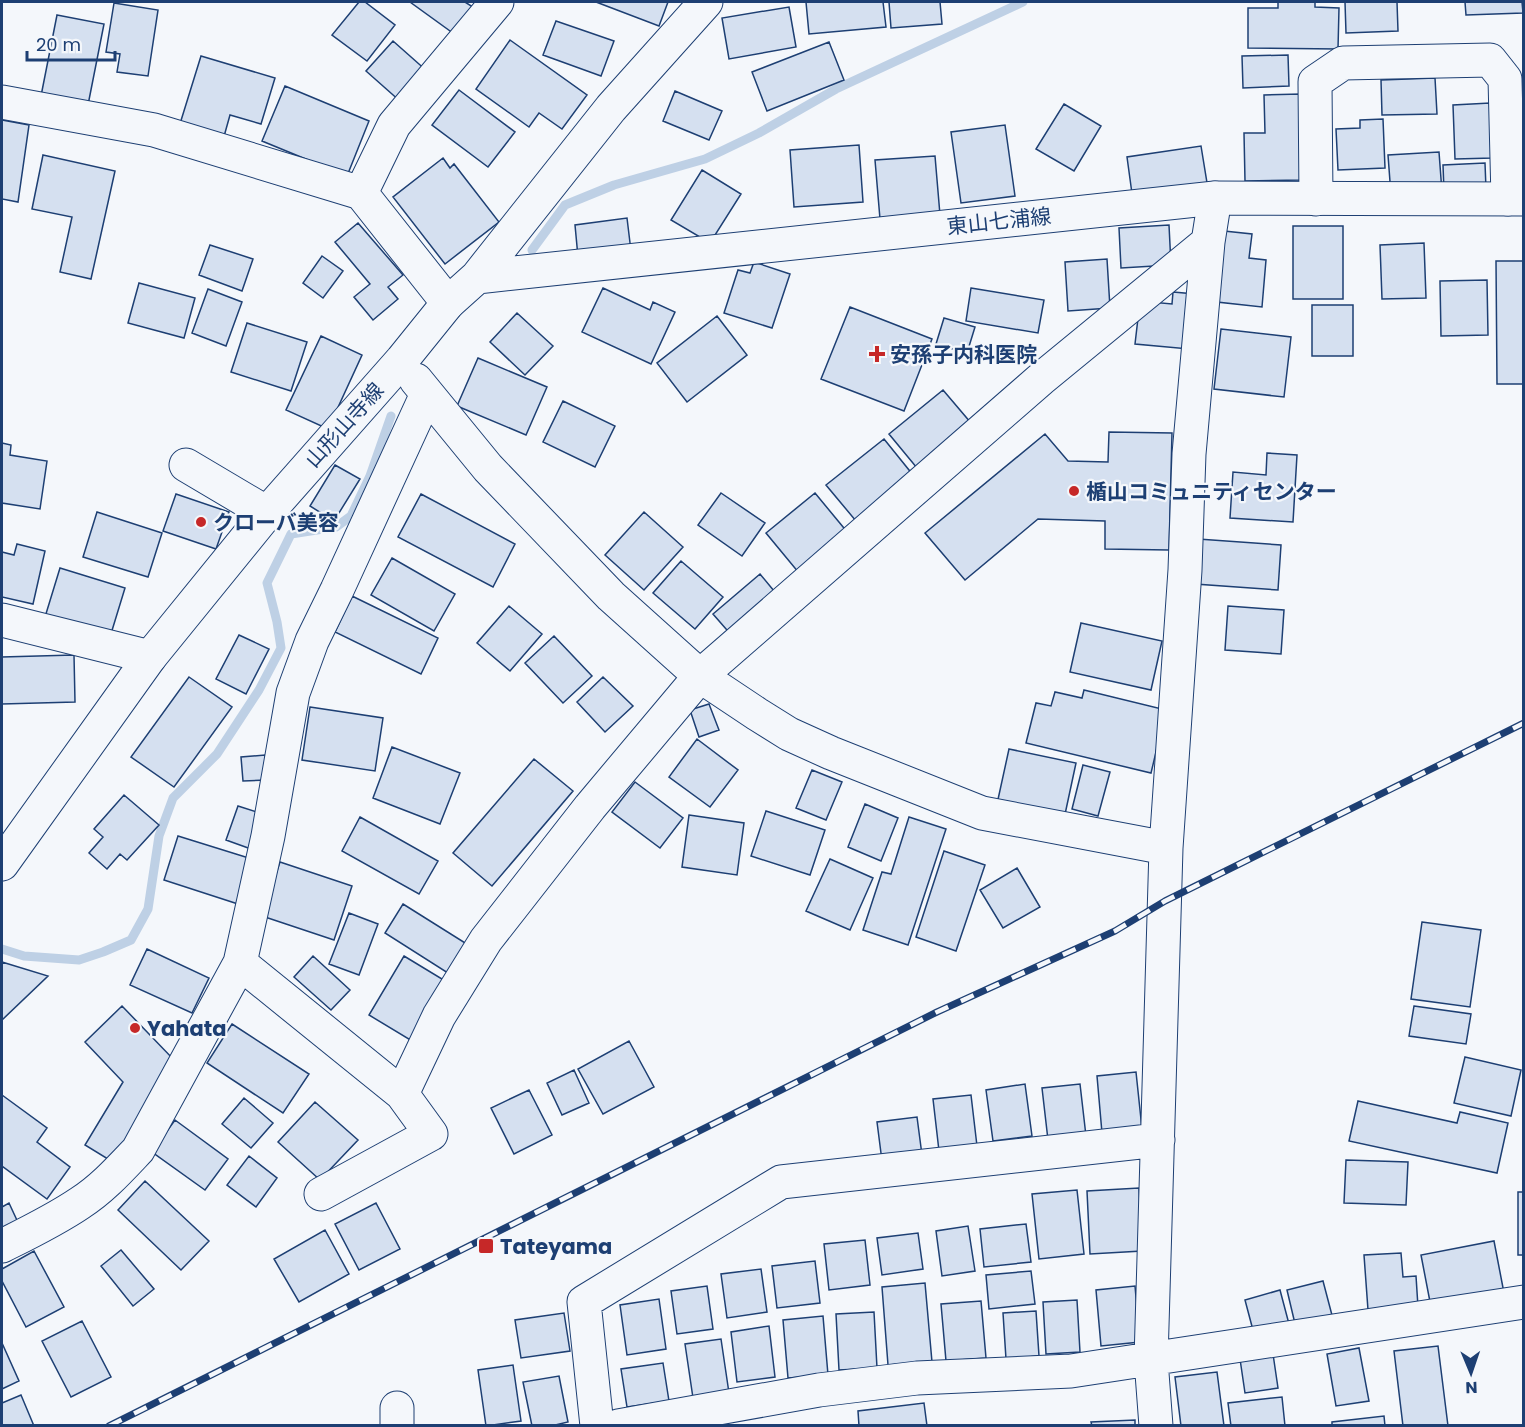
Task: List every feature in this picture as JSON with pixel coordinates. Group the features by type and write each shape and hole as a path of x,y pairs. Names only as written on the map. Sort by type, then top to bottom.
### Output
{"main road":[{"path":"361,193 394,125 497,2"},
{"name":"山形山寺線","path":"2,864 150,657 267,513 402,360 448,303 477,278 610,108 706,2"},
{"path":"1316,199 1315,82 1343,63 1490,60 1505,79 1516,199"},
{"path":"2,102 154,130 361,193 448,303"},
{"path":"1156,1425 1151,1360 1166,848 1185,570 1189,454 1208,242 1215,198"},
{"name":"東山七浦線","path":"477,278 1215,198 1516,199"},
{"path":"402,1094 439,1016 486,940 590,807 700,676 1041,379 1208,242"},
{"path":"402,360 426,394 488,468 611,596 700,676 789,734 982,813 1166,848"},
{"path":"2,1246 81,1202 115,1175 138,1150 240,963 268,836 293,693 312,641 338,590 426,394"},
{"path":"186,465 267,513"},
{"path":"2,620 150,657"},
{"path":"240,963 402,1094 431,1134 321,1194"},
{"path":"597,1425 584,1302 781,1182 1158,1140"},
{"path":"618,1425 819,1390 917,1378 1071,1371 1524,1302"}],"building":[{"path":"359,2 365,2 395,25 367,61 332,35"},
{"path":"410,2 465,2 476,9 457,36"},
{"path":"596,2 668,2 659,26"},
{"path":"806,2 883,2 886,27 809,34"},
{"path":"889,2 940,2 942,24 891,28"},
{"path":"1278,2 1315,2 1315,7 1339,8 1338,49 1248,48 1248,8 1278,8"},
{"path":"1345,2 1397,2 1398,31 1346,33"},
{"path":"1465,2 1522,2 1523,13 1466,15"},
{"path":"114,3 158,10 148,76 117,72 120,54 106,52"},
{"path":"789,7 796,47 729,59 722,18"},
{"path":"57,15 104,24 88,105 41,96"},
{"path":"556,21 614,41 601,76 543,55"},
{"path":"510,40 587,95 562,129 539,113 529,127 476,89"},
{"path":"393,41 428,72 401,102 366,71"},
{"path":"829,42 844,80 767,111 752,72"},
{"path":"1288,55 1289,86 1243,88 1242,56"},
{"path":"201,56 275,78 261,124 230,115 223,140 179,127"},
{"path":"1435,78 1437,114 1382,115 1381,80"},
{"path":"285,86 369,121 347,176 262,141"},
{"path":"459,90 515,132 488,167 432,125"},
{"path":"675,91 722,111 709,140 663,121"},
{"path":"1301,94 1303,180 1245,181 1244,133 1265,133 1264,95"},
{"path":"1490,103 1493,158 1455,159 1453,105"},
{"path":"1064,104 1101,126 1074,171 1036,149"},
{"path":"1383,119 1385,168 1338,170 1336,129 1360,128 1360,120"},
{"path":"2,120 29,125 18,202 2,199"},
{"path":"1005,125 1015,196 961,203 951,132"},
{"path":"859,145 863,202 794,207 790,150"},
{"path":"1201,146 1208,189 1133,201 1127,157"},
{"path":"1439,152 1442,192 1391,195 1388,155"},
{"path":"43,155 115,171 91,279 60,272 72,217 32,209"},
{"path":"935,156 940,215 880,219 875,160"},
{"path":"443,158 450,168 454,164 499,222 445,264 393,197"},
{"path":"1485,163 1486,189 1444,191 1443,165"},
{"path":"702,170 741,194 710,243 671,220"},
{"path":"627,218 631,251 578,257 575,225"},
{"path":"358,223 403,275 388,287 398,299 373,320 354,297 370,284 335,242"},
{"path":"1169,225 1171,265 1121,268 1119,228"},
{"path":"1293,226 1343,226 1343,299 1293,299"},
{"path":"1224,231 1252,234 1249,258 1266,260 1262,307 1217,302"},
{"path":"1424,243 1426,298 1382,299 1380,245"},
{"path":"210,245 253,259 242,291 199,275"},
{"path":"322,256 343,271 323,298 303,283"},
{"path":"1107,259 1110,308 1068,311 1065,262"},
{"path":"1496,261 1524,261 1524,384 1497,384"},
{"path":"754,262 790,274 772,328 724,313 738,270 750,273"},
{"path":"1487,280 1488,335 1441,336 1440,281"},
{"path":"139,283 195,298 184,338 128,323"},
{"path":"603,288 650,310 653,302 675,312 651,364 582,332"},
{"path":"971,288 1044,300 1038,333 966,321"},
{"path":"208,289 242,302 226,346 192,333"},
{"path":"1173,292 1195,294 1189,349 1135,344 1140,301 1172,304"},
{"path":"1312,305 1353,305 1353,356 1312,356"},
{"path":"850,307 932,339 904,411 821,379"},
{"path":"517,313 553,346 525,375 490,342"},
{"path":"717,316 747,355 687,402 657,363"},
{"path":"944,318 975,327 967,353 936,344"},
{"path":"247,323 307,342 291,391 231,372"},
{"path":"1221,329 1291,337 1284,397 1214,389"},
{"path":"321,336 362,355 328,429 286,410"},
{"path":"478,358 547,387 526,435 457,406"},
{"path":"943,390 971,423 917,468 889,434"},
{"path":"563,401 615,426 595,467 543,442"},
{"name":"楯山コミュニティセンター","path":"1109,432 1172,433 1169,550 1105,549 1105,521 1038,519 965,580 925,533 1045,434 1068,461 1108,462"},
{"path":"884,439 913,475 856,521 826,485"},
{"path":"2,443 11,445 10,455 47,461 40,509 2,503"},
{"path":"1267,453 1297,455 1293,522 1230,518 1233,472 1266,475"},
{"path":"335,465 360,479 334,521 310,506"},
{"path":"721,493 765,523 742,556 698,525"},
{"path":"815,493 848,533 799,573 766,533"},
{"path":"176,494 229,512 216,549 163,531"},
{"path":"421,494 515,544 493,587 398,537"},
{"path":"97,512 162,533 148,577 83,557"},
{"path":"644,512 683,547 644,590 605,555"},
{"path":"1198,539 1281,545 1278,590 1195,584"},
{"path":"17,544 45,551 33,604 2,597 2,552 14,555"},
{"path":"392,558 455,594 434,631 371,595"},
{"path":"681,561 723,597 695,629 653,593"},
{"path":"60,568 125,588 110,637 45,617"},
{"path":"760,574 779,597 733,637 713,614"},
{"path":"352,596 438,638 421,674 335,632"},
{"path":"509,606 542,634 510,671 477,643"},
{"path":"1228,606 1284,610 1281,654 1225,650"},
{"path":"1081,623 1162,641 1151,690 1070,672"},
{"path":"239,635 269,649 246,694 216,679"},
{"path":"554,636 592,676 563,703 525,663"},
{"path":"74,655 75,702 2,704 2,657"},
{"path":"189,677 232,707 174,787 131,757"},
{"path":"603,677 633,706 605,732 577,702"},
{"path":"1084,690 1166,710 1151,773 1026,743 1036,703 1051,706 1055,692 1082,698"},
{"path":"709,704 719,730 699,737 690,710"},
{"path":"310,707 383,718 375,771 302,760"},
{"path":"697,739 738,770 710,807 669,777"},
{"path":"392,747 460,773 440,824 373,798"},
{"path":"1009,749 1076,763 1064,819 997,804"},
{"path":"265,755 266,780 243,781 241,757"},
{"path":"534,759 573,791 492,886 453,853"},
{"path":"1083,765 1110,772 1098,816 1072,809"},
{"path":"812,770 842,782 826,820 796,808"},
{"path":"635,782 683,818 660,848 612,812"},
{"path":"124,795 159,825 127,860 120,854 107,869 89,853 103,837 94,829"},
{"path":"865,804 898,818 881,861 848,847"},
{"path":"238,806 263,814 251,849 226,840"},
{"path":"766,811 825,830 810,875 751,856"},
{"path":"689,815 744,823 737,875 682,867"},
{"path":"360,817 438,861 419,894 342,851"},
{"path":"909,817 946,829 908,945 863,930 882,872 891,874"},
{"path":"178,836 252,859 238,904 164,880"},
{"path":"944,851 985,865 956,951 916,937"},
{"path":"830,859 873,878 850,930 806,911"},
{"path":"280,862 352,886 334,940 262,916"},
{"path":"1017,868 1040,907 1003,928 980,890"},
{"path":"403,904 470,946 451,975 385,933"},
{"path":"349,913 378,924 359,975 329,964"},
{"path":"1422,922 1481,930 1470,1007 1411,999"},
{"path":"147,949 209,978 192,1013 130,985"},
{"path":"313,956 350,990 331,1010 294,977"},
{"path":"404,956 447,982 412,1041 369,1015"},
{"path":"2,962 48,976 2,1020"},
{"path":"122,1006 177,1063 116,1164 85,1145 123,1082 85,1042"},
{"path":"1414,1006 1471,1014 1466,1044 1409,1036"},
{"path":"232,1024 309,1074 283,1113 207,1063"},
{"path":"629,1041 654,1087 603,1114 578,1069"},
{"path":"1465,1057 1521,1070 1511,1116 1454,1103"},
{"path":"574,1070 589,1103 562,1115 547,1083"},
{"path":"1136,1072 1142,1129 1102,1133 1097,1076"},
{"path":"1025,1084 1032,1136 993,1141 986,1090"},
{"path":"1080,1084 1086,1136 1048,1140 1042,1088"},
{"path":"529,1090 552,1135 514,1154 491,1108"},
{"path":"2,1095 47,1128 37,1142 70,1167 47,1199 2,1166"},
{"path":"971,1095 977,1146 939,1151 933,1099"},
{"path":"244,1098 273,1123 251,1148 222,1124"},
{"path":"1358,1101 1457,1123 1460,1112 1508,1123 1497,1173 1349,1141"},
{"path":"315,1102 358,1140 320,1180 278,1142"},
{"path":"917,1117 922,1155 882,1161 877,1122"},
{"path":"175,1120 228,1159 205,1190 152,1152"},
{"path":"249,1156 277,1178 256,1207 227,1185"},
{"path":"1346,1160 1408,1162 1406,1205 1344,1203"},
{"path":"145,1181 209,1241 181,1270 118,1210"},
{"path":"1139,1188 1142,1251 1090,1254 1087,1191"},
{"path":"1077,1190 1084,1254 1039,1259 1032,1194"},
{"path":"1518,1192 1524,1192 1524,1255 1518,1255"},
{"path":"9,1203 21,1229 2,1238 2,1207"},
{"path":"376,1203 400,1249 359,1270 335,1224"},
{"path":"1026,1224 1031,1262 984,1267 980,1229"},
{"path":"968,1226 975,1271 942,1276 936,1231"},
{"path":"325,1230 349,1274 299,1302 274,1259"},
{"path":"918,1233 923,1269 882,1275 877,1238"},
{"path":"865,1240 870,1285 829,1290 824,1244"},
{"path":"1494,1241 1504,1293 1431,1307 1421,1255"},
{"path":"121,1250 154,1289 133,1306 101,1266"},
{"path":"34,1251 64,1307 26,1327 2,1281 2,1269"},
{"path":"1401,1253 1403,1277 1416,1276 1418,1307 1368,1310 1364,1255"},
{"path":"815,1261 820,1303 777,1308 772,1266"},
{"path":"761,1269 767,1312 727,1318 721,1274"},
{"path":"1031,1271 1035,1304 989,1309 986,1275"},
{"path":"1323,1281 1333,1319 1296,1328 1287,1290"},
{"path":"925,1283 932,1362 888,1365 882,1287"},
{"path":"707,1286 713,1329 677,1334 671,1291"},
{"path":"1135,1286 1140,1342 1101,1346 1096,1290"},
{"path":"1280,1290 1289,1324 1254,1334 1245,1300"},
{"path":"659,1299 666,1349 627,1355 620,1305"},
{"path":"1077,1300 1080,1352 1046,1354 1043,1302"},
{"path":"981,1301 986,1358 946,1361 941,1304"},
{"path":"1036,1311 1039,1356 1006,1359 1003,1313"},
{"path":"874,1312 877,1368 839,1370 836,1314"},
{"path":"564,1313 570,1351 521,1358 515,1320"},
{"path":"823,1316 828,1375 788,1378 783,1320"},
{"path":"82,1321 111,1377 71,1397 42,1341"},
{"path":"769,1326 775,1377 737,1382 731,1332"},
{"path":"721,1339 729,1393 693,1398 685,1344"},
{"path":"2,1343 19,1381 2,1389"},
{"path":"1438,1346 1448,1426 1403,1426 1394,1351"},
{"path":"1359,1348 1369,1401 1336,1406 1327,1354"},
{"path":"1273,1354 1278,1388 1245,1393 1240,1359"},
{"path":"663,1363 669,1401 627,1407 621,1369"},
{"path":"513,1365 521,1421 486,1426 478,1370"},
{"path":"1217,1372 1224,1426 1181,1426 1175,1377"},
{"path":"559,1376 568,1422 551,1426 532,1426 523,1382"},
{"path":"21,1395 34,1426 2,1426 2,1403"},
{"path":"1282,1397 1285,1426 1231,1426 1228,1403"},
{"path":"924,1403 927,1426 859,1426 858,1411"},
{"path":"1384,1416 1385,1426 1332,1426 1332,1422"},
{"path":"1135,1420 1135,1426 1092,1426 1091,1422"}],"waterway":[{"path":"532,250 565,205 614,185 705,159 759,133 836,89 1023,2"},
{"path":"2,949 24,956 79,960 131,940 148,909 159,836 173,798 217,754 259,690 281,648 267,583 291,534 336,527 351,516 370,476 391,416"}],"railway":[{"path":"109,1426 937,1012 1115,931 1165,901 1524,723"}],"place":[{"name":"安孫子内科医院","path":"877,354"},
{"name":"楯山コミュニティセンター","path":"1074,491"},
{"name":"クローバ美容","path":"201,522"},
{"name":"Yahata","path":"135,1028"},
{"name":"Tateyama","path":"486,1246"}]}
